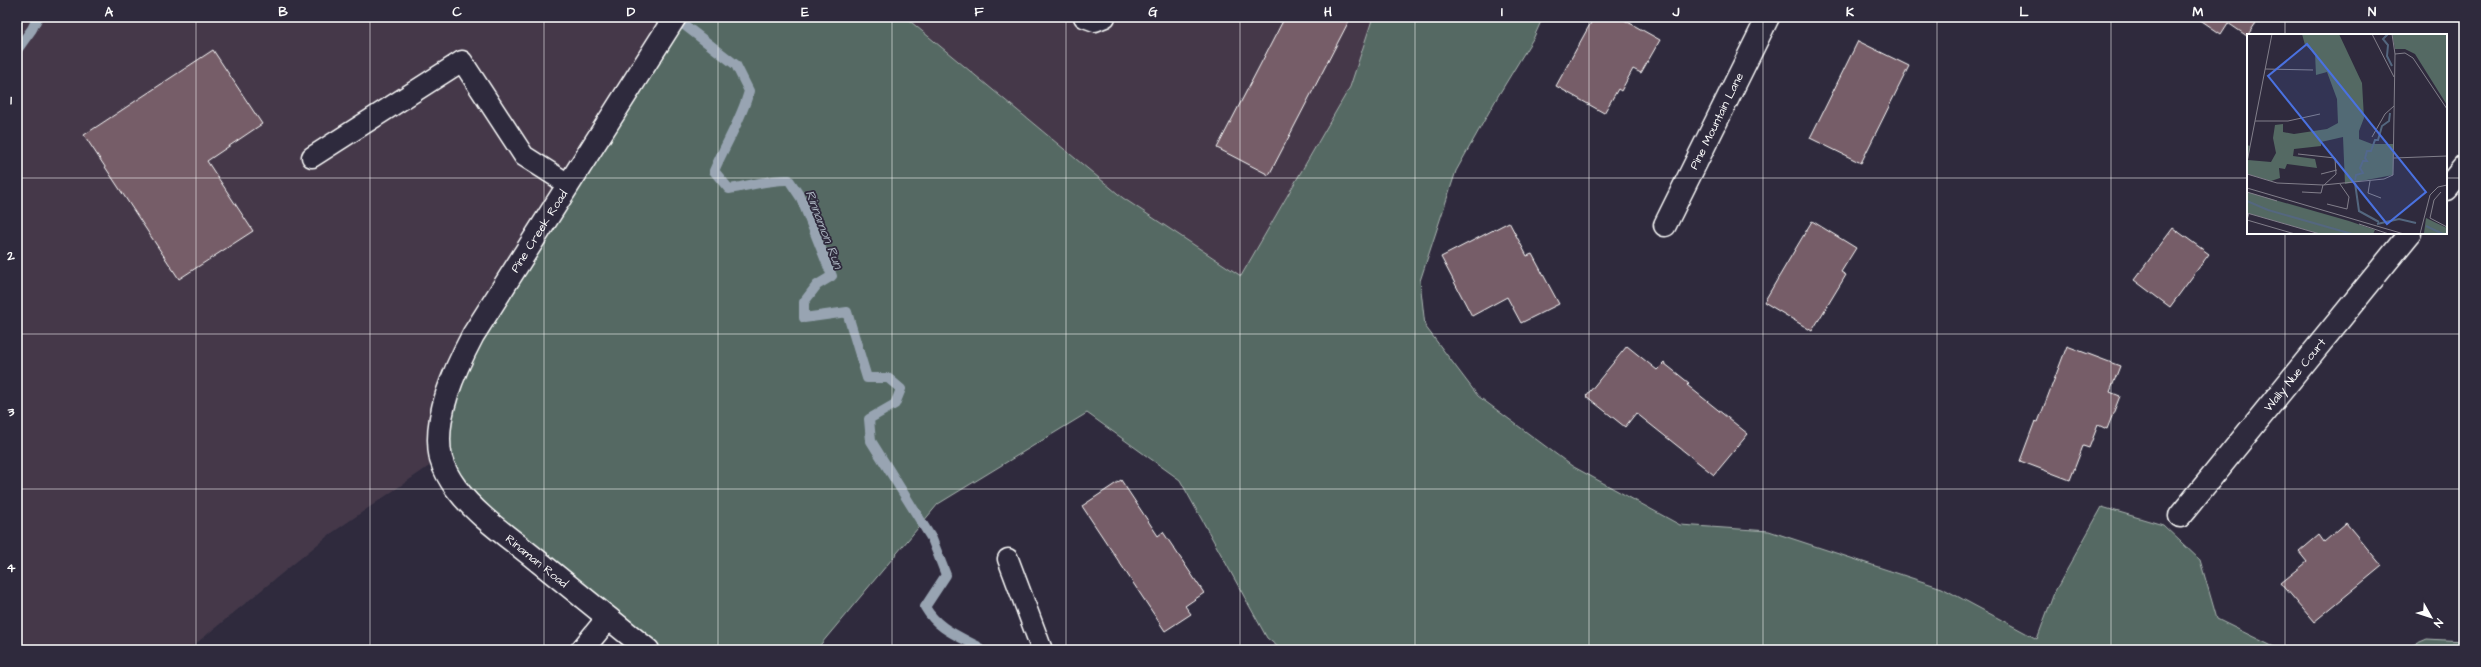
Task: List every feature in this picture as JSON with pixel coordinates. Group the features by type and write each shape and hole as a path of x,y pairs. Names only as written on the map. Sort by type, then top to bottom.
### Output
{"street":[{"name":"Pine Creek Road","path":"441,458 442,415 448,392 463,354 568,184 644,67 674,17"},
{"name":"Pine Mountain Lane","path":"1665,224 1768,17"},
{"path":"2447,188 2464,167"},
{"name":"Wally Nue Court","path":"2180,516 2409,234"},
{"name":"Rinaman Road","path":"441,458 457,489 499,530 648,650"},
{"path":"582,650 608,618"}],"lane":[{"path":"1084,17 1095,21 1105,17"},
{"path":"312,157 462,61 524,156 568,184"},
{"path":"1008,559 1042,650"}],"shaded area":[{"path":"17,17 675,17 441,458 329,535 188,650 17,650"},
{"path":"905,17 1373,17 1350,87 1241,276 1123,198"}],"green space":[{"path":"675,17 905,17 1123,198 1241,276 1350,87 1373,17 1543,17 1534,37 1498,96 1456,171 1420,281 1425,326 1478,396 1572,466 1680,525 1769,531 1942,588 2037,639 2054,593 2102,507 2163,525 2200,560 2217,619 2280,650 1282,650 1267,638 1180,480 1087,413 938,504 816,650 648,650 468,500 440,443 448,391"},
{"path":"2427,639 2464,641 2464,650 2401,650"}],"building":[{"path":"1285,17 1351,17 1269,175 1217,148"},
{"path":"1594,17 1619,17 1660,40 1641,73 1633,69 1621,91 1618,89 1604,113 1556,86"},
{"path":"2196,17 2260,17 2247,36 2228,23 2221,34"},
{"path":"1858,41 1909,66 1861,163 1810,138"},
{"path":"213,50 262,124 207,161 253,231 179,279 84,135"},
{"path":"1812,221 1856,248 1841,272 1846,275 1812,331 1764,302"},
{"path":"1509,222 1527,256 1532,254 1559,304 1521,323 1507,297 1472,316 1441,257"},
{"path":"2173,228 2209,254 2170,307 2134,280"},
{"path":"1627,346 1657,370 1664,363 1689,383 1687,385 1748,434 1714,475 1636,413 1625,427 1586,396"},
{"path":"2067,346 2120,366 2110,392 2120,396 2107,429 2098,425 2089,448 2083,446 2070,480 2020,461 2035,421 2038,422"},
{"path":"1121,480 1158,536 1163,532 1204,593 1185,606 1191,614 1165,631 1082,506"},
{"path":"2346,523 2382,566 2314,622 2281,583 2307,562 2299,552 2319,535 2324,542"}],"waterway":[{"path":"17,50 32,29 38,17"},
{"name":"Rinnamon Run","path":"674,17 736,65 749,91 742,112 714,171 729,189 766,182 789,180 801,198 832,276 817,285 804,302 804,318 847,312 867,378 888,378 901,389 895,404 869,419 871,441 932,539 946,575 925,607 941,626 977,646 980,650"}]}
